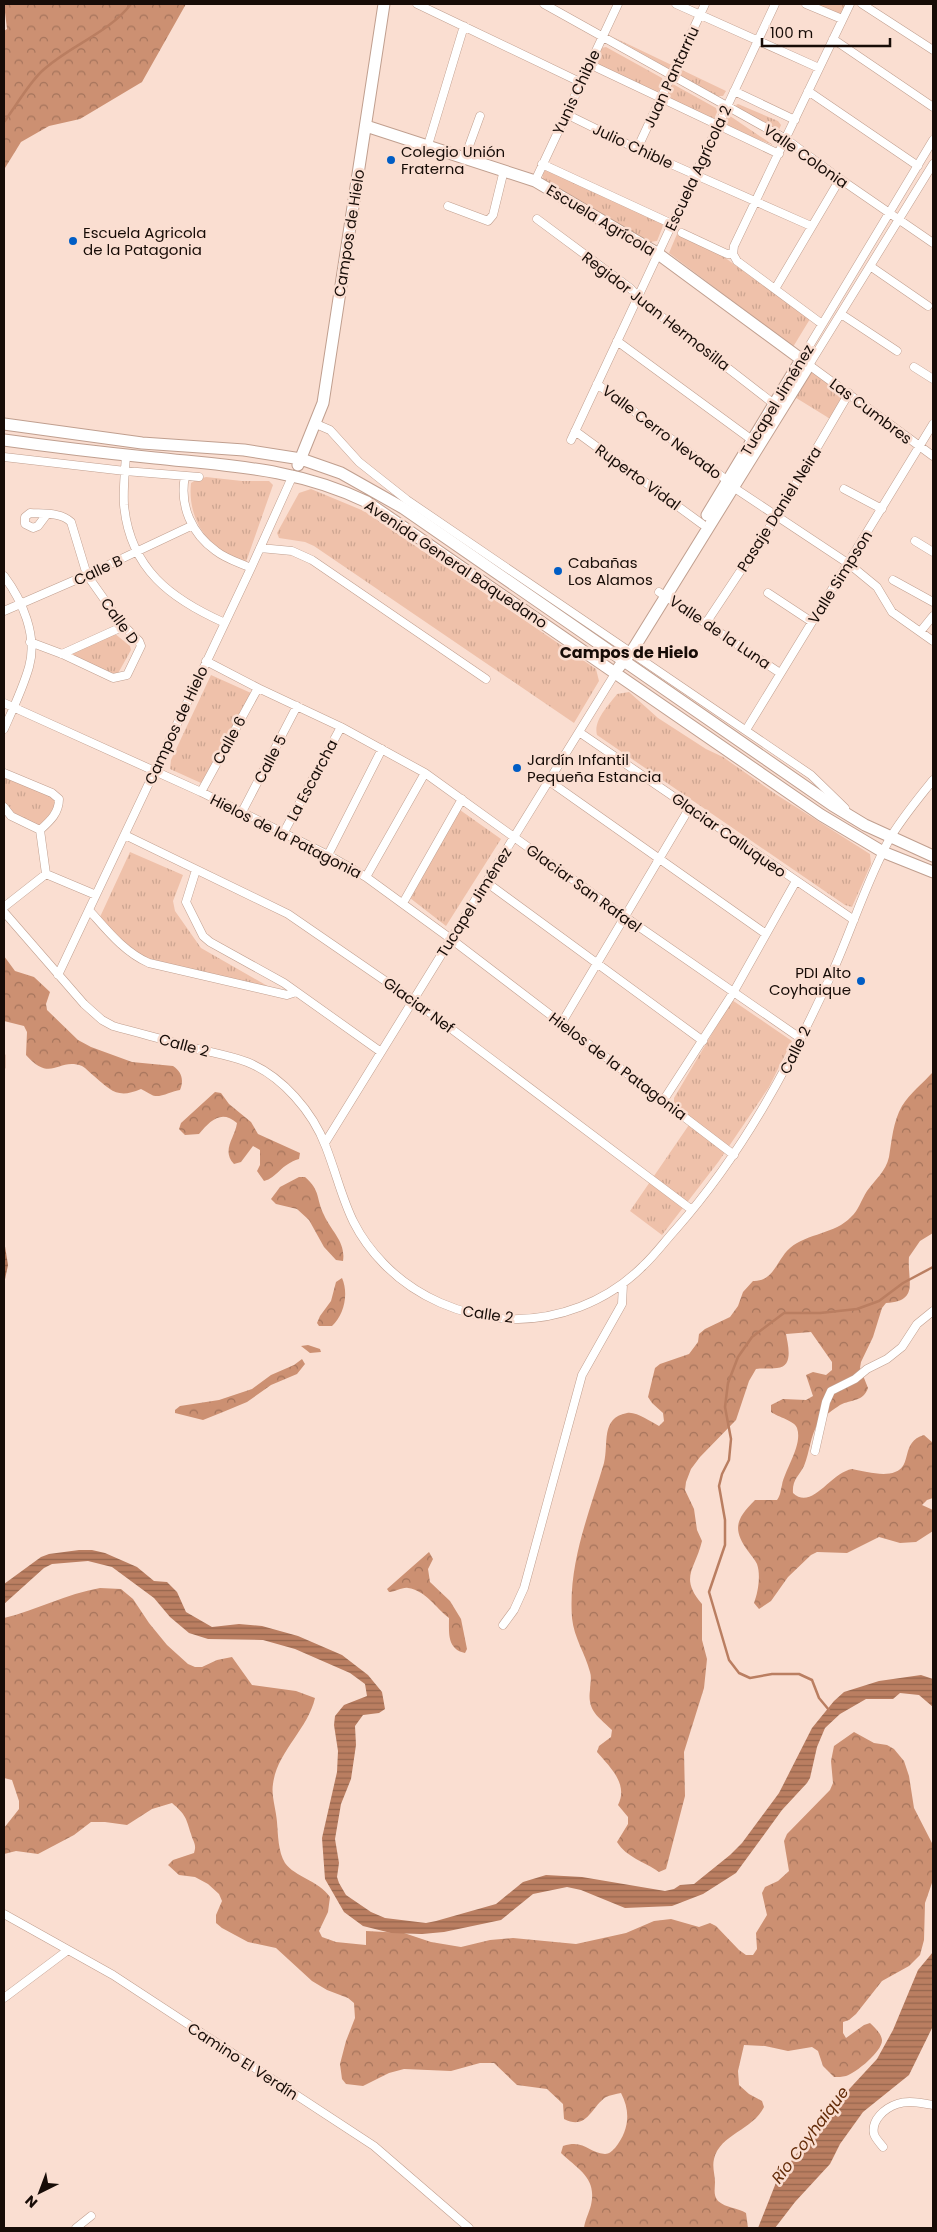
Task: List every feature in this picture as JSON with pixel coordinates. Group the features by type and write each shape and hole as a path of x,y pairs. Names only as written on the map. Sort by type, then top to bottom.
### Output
{"main road":[{"name":"Campos de Hielo","path":"293,475 316,424 324,395 384,4"},
{"name":"Escuela Agrícola","path":"366,126 535,181 657,253 806,361"},
{"name":"Tucapel Jiménez","path":"616,672 702,524 731,484 752,440 774,404 806,361"},
{"name":"Tucapel Jiménez","path":"662,594 806,361"},
{"name":"Avenida General Baquedano","path":"4,424 142,442 244,450 301,459 341,473 377,492 799,783 865,825 933,856"},
{"name":"Avenida General Baquedano","path":"4,440 268,470 293,475 347,492 367,502 821,815 883,852 933,872"}],"street":[{"path":"416,4 580,82"},
{"name":"Valle Colonia","path":"544,4 786,139 933,243"},
{"name":"Yunis Chible","path":"535,181 618,4"},
{"path":"676,4 819,68"},
{"name":"Juan Pantarriu","path":"637,149 705,4"},
{"name":"Escuela Agrícola 2","path":"571,440 775,4"},
{"path":"806,4 842,19"},
{"path":"822,324 737,261 733,254 734,246 850,4"},
{"path":"862,4 933,50"},
{"path":"428,145 464,26"},
{"path":"833,40 933,107"},
{"name":"Valle Colonia","path":"589,64 779,154"},
{"name":"Valle Colonia","path":"734,91 795,120"},
{"path":"808,91 918,166"},
{"name":"Julio Chible","path":"566,114 755,203 811,226"},
{"path":"465,158 480,116"},
{"name":"Tucapel Jiménez","path":"806,361 822,324 933,140"},
{"path":"542,164 672,224"},
{"name":"Tucapel Jiménez","path":"806,361 841,314 898,220 930,177 933,164"},
{"path":"448,206 488,220 493,215 504,170"},
{"path":"775,288 840,179"},
{"name":"Regidor Juan Hermosilla","path":"537,219 639,296 644,302 774,404"},
{"path":"682,233 727,254 733,254"},
{"path":"870,266 928,306"},
{"path":"841,314 897,352"},
{"path":"617,341 752,440"},
{"name":"Las Cumbres","path":"806,361 933,456"},
{"path":"914,367 933,379"},
{"name":"Valle Cerro Nevado","path":"597,384 731,484 849,564 877,587 892,612 933,642"},
{"name":"Pasaje Daniel Neira","path":"706,623 776,516 849,393"},
{"name":"Avenida General Baquedano","path":"316,424 330,430 359,462 407,500 811,775 865,825"},
{"name":"Valle Simpson","path":"746,730 933,424"},
{"name":"Ruperto Vidal","path":"575,431 702,524"},
{"path":"126,455 126,517 137,551 151,573 169,592 190,606 225,623"},
{"path":"4,457 125,471 199,477"},
{"name":"Campos de Hielo","path":"58,975 251,568 293,475"},
{"path":"185,476 183,486 185,506 191,526 217,552 251,568"},
{"path":"844,489 882,509"},
{"name":"Calle D","path":"30,642 62,654 114,678 127,675 141,646 88,576 71,522 65,517 47,514"},
{"name":"Calle B","path":"4,611 88,576 191,526"},
{"path":"915,541 933,552"},
{"path":"260,548 292,551 312,560 486,679"},
{"path":"4,576 21,604 30,642 29,666 4,728"},
{"path":"893,580 933,602"},
{"path":"768,593 812,622"},
{"name":"Valle de la Luna","path":"662,594 780,673"},
{"path":"920,632 933,616"},
{"path":"62,654 124,626"},
{"name":"Glaciar San Rafael","path":"206,661 341,727 425,773 625,917 800,1038"},
{"name":"Tucapel Jiménez","path":"325,1143 616,672"},
{"name":"Calle 6","path":"201,792 258,688"},
{"name":"Hielos de la Patagonia","path":"4,703 201,792 284,832 366,877 403,902 734,1155"},
{"name":"Calle 5","path":"242,812 298,706"},
{"name":"La Escarcha","path":"284,832 341,727"},
{"name":"Glaciar Calluqueo","path":"579,732 854,920"},
{"path":"328,855 382,749"},
{"path":"4,773 52,793 59,799 59,808 50,822 40,830"},
{"path":"366,877 425,773"},
{"name":"Calle 2","path":"4,912 84,1004 107,1024 246,1062 271,1076 300,1103 325,1143 343,1201 365,1242 397,1276 436,1301 481,1316 526,1318 570,1310 598,1299 623,1284 646,1264 692,1210 734,1155 763,1110 833,971 890,838 933,780"},
{"path":"549,781 766,934"},
{"path":"403,902 462,799"},
{"path":"4,807 11,816 40,830"},
{"path":"561,1024 690,807"},
{"path":"40,830 46,874"},
{"name":"Glaciar Nef","path":"124,835 288,914 413,1000 692,1210"},
{"path":"196,870 186,902 203,936 210,942 256,966 296,992 381,1052"},
{"path":"46,874 96,895"},
{"path":"4,907 46,874"},
{"path":"663,1101 733,992 796,880"},
{"path":"486,882 703,1041"},
{"path":"89,910 126,950 149,963 287,995 296,992"},
{"path":"503,1625 514,1610 524,1588 582,1375 622,1304 623,1284"},
{"path":"815,1451 826,1402 832,1392 887,1359 902,1346 917,1324 933,1310"},
{"name":"Camino El Verdín","path":"4,1914 112,1975 374,2146 469,2228"},
{"path":"4,1998 68,1950"},
{"path":"884,2147 874,2135 874,2124 882,2112 898,2104 917,2102 933,2105"},
{"path":"76,2228 91,2216"}],"green space":[{"path":"4,4 186,4 142,82 80,119 49,126 21,142 5,168 4,174 4,31 7,29"},
{"path":"817,4 846,4 840,15"},
{"path":"613,37 726,91 723,96 717,96"},
{"path":"606,47 662,78 663,81 659,91 656,93 594,63 601,48"},
{"path":"671,83 716,108 717,112 714,119 665,98"},
{"path":"738,104 778,121 781,125 778,132 739,109 736,105"},
{"path":"728,116 773,145 726,127 724,123"},
{"path":"546,170 662,223 663,226 657,241 650,242 544,182 542,174"},
{"path":"677,234 717,252 810,319 793,347 669,253"},
{"path":"810,369 846,394 832,420 793,396"},
{"path":"206,477 242,481 269,481 273,485 246,562 222,551 212,543 203,533 197,522 191,497 191,483"},
{"path":"311,489 364,511 596,669 599,681 574,723 314,546 305,542 279,538 277,533 299,493"},
{"path":"114,633 130,646 131,650 116,677 69,654"},
{"path":"211,675 251,693 201,783 170,769 171,760"},
{"path":"629,692 658,718 706,749 723,757 777,795 870,854 871,864 852,907 845,905 597,735 596,729 599,718 606,708 617,694"},
{"path":"4,775 51,795 56,799 57,808 39,827 12,814 4,803"},
{"path":"460,810 501,839 446,926 410,898"},
{"path":"130,852 183,875 173,901 175,911 201,948 271,988 153,963 132,953 100,917"},
{"path":"4,956 15,971 34,977 50,992 46,1004 47,1010 78,1040 91,1047 132,1062 173,1066 181,1076 180,1090 158,1096 141,1089 126,1093 115,1092 82,1066 73,1064 49,1069 42,1068 35,1063 26,1055 27,1032 24,1026 4,1021"},
{"path":"732,1000 792,1041 769,1087 719,1161 662,1235 630,1211 693,1119 674,1105 674,1098"},
{"path":"933,1072 933,1233 920,1241 909,1257 910,1288 908,1294 897,1301 886,1303 882,1308 873,1337 861,1362 860,1368 868,1388 866,1393 860,1398 840,1405 819,1422 814,1432 804,1466 795,1481 793,1493 800,1497 807,1497 844,1472 852,1469 879,1474 895,1472 904,1465 912,1443 924,1435 933,1443 933,1498 927,1500 922,1505 933,1510 933,1531 916,1542 900,1543 879,1537 847,1553 817,1552 811,1555 788,1577 771,1601 759,1609 754,1603 757,1594 758,1568 743,1543 738,1530 738,1524 755,1500 777,1500 798,1442 796,1426 771,1412 771,1405 783,1399 806,1400 813,1396 806,1375 813,1372 826,1375 832,1370 832,1362 811,1332 786,1334 789,1355 786,1364 777,1368 756,1369 749,1381 736,1420 700,1457 691,1469 686,1482 685,1490 694,1509 697,1530 702,1541 690,1580 695,1595 702,1604 702,1640 707,1659 704,1688 684,1752 685,1796 666,1869 659,1872 631,1856 617,1842 628,1824 628,1817 618,1805 621,1790 616,1776 597,1752 599,1746 611,1737 612,1730 595,1713 590,1703 591,1674 575,1632 572,1618 573,1578 576,1558 604,1463 609,1426 618,1416 631,1413 639,1415 659,1426 664,1421 663,1413 648,1397 655,1368 660,1364 689,1354 698,1342 699,1334 730,1317 738,1306 743,1292 753,1281 766,1278 771,1274 790,1248 805,1239 845,1223 854,1214 867,1191 888,1162 895,1124 902,1106"},
{"path":"215,1092 221,1093 229,1104 251,1122 258,1134 300,1153 299,1159 288,1164 264,1181 257,1171 260,1165 260,1150 253,1146 241,1162 234,1164 230,1159 229,1149 237,1123 231,1119 226,1117 216,1118 199,1134 185,1135 179,1129 181,1123"},
{"path":"299,1177 305,1177 314,1187 324,1215 340,1242 343,1261 336,1260 324,1247 309,1220 297,1209 276,1204 271,1199 280,1187"},
{"path":"342,1278 345,1297 340,1316 332,1326 319,1326 317,1323 331,1301 336,1282"},
{"path":"308,1345 320,1349 321,1352 310,1353 301,1346"},
{"path":"302,1359 305,1364 297,1374 271,1385 247,1402 203,1420 175,1413 175,1410 180,1406 219,1400 252,1389 271,1375 294,1365"},
{"path":"429,1552 433,1559 428,1569 430,1582 450,1601 461,1619 467,1649 465,1653 455,1648 450,1640 449,1618 425,1596 414,1589 403,1588 389,1592 387,1589"},
{"path":"100,1588 121,1589 133,1599 167,1645 188,1664 202,1667 217,1660 232,1657 252,1685 296,1691 315,1698 306,1720 280,1761 273,1784 273,1793 279,1843 283,1859 289,1868 319,1886 330,1897 328,1912 319,1931 322,1937 336,1942 366,1945 366,1931 404,1933 431,1942 461,1947 490,1940 513,1938 576,1944 626,1933 654,1921 671,1919 699,1927 710,1923 716,1926 739,1950 746,1955 753,1955 757,1949 756,1933 767,1915 762,1893 765,1887 778,1881 789,1871 784,1841 787,1834 830,1790 833,1783 831,1761 834,1746 854,1732 874,1743 887,1745 894,1749 904,1761 909,1776 914,1808 933,1845 933,1880 925,1903 924,1940 920,1955 909,1966 882,1981 856,2014 843,2022 843,2033 846,2038 870,2023 879,2033 882,2040 874,2055 850,2074 834,2077 823,2066 818,2051 812,2047 788,2051 765,2046 744,2045 738,2071 739,2085 749,2094 762,2101 764,2107 759,2115 723,2144 717,2151 713,2165 716,2199 725,2205 746,2213 748,2228 584,2228 592,2196 589,2181 561,2153 563,2146 570,2144 581,2145 605,2154 615,2148 620,2142 627,2121 626,2107 621,2093 606,2097 583,2120 572,2122 564,2119 563,2104 547,2089 517,2085 494,2063 480,2063 451,2071 404,2069 389,2073 363,2086 346,2084 342,2079 340,2064 355,2018 354,2003 348,1998 327,1990 312,1981 276,1948 248,1942 216,1923 216,1915 222,1901 219,1894 208,1884 195,1877 179,1875 168,1865 173,1860 194,1853 195,1847 185,1817 172,1803 152,1809 127,1825 91,1822 74,1835 38,1854 16,1851 4,1854 4,1828 19,1809 19,1801 12,1780 4,1778 4,1618 75,1594"}],"shaded area":[{"path":"4,1240 8,1265 4,1284"},
{"path":"79,1550 105,1553 137,1567 154,1581 167,1582 177,1592 186,1612 212,1627 239,1624 262,1626 298,1636 342,1655 368,1675 382,1692 385,1709 379,1713 363,1715 355,1726 356,1745 351,1779 341,1804 335,1839 339,1863 337,1877 346,1895 371,1912 385,1918 426,1923 436,1921 496,1904 523,1882 546,1875 582,1877 665,1891 680,1885 694,1884 742,1843 779,1793 812,1728 844,1692 879,1681 921,1675 933,1679 933,1707 919,1695 900,1693 893,1699 866,1699 840,1714 825,1728 817,1747 810,1778 807,1783 782,1810 736,1873 703,1894 672,1906 625,1908 581,1890 567,1887 533,1894 501,1920 444,1932 422,1934 391,1933 363,1926 344,1912 325,1879 322,1838 337,1772 338,1751 334,1725 335,1716 344,1705 367,1696 365,1684 350,1673 295,1649 263,1640 208,1639 189,1633 170,1617 154,1598 112,1567 88,1561 52,1564 44,1568 4,1604 4,1584 41,1557 49,1554"},
{"path":"933,1952 933,2026 909,2075 863,2112 840,2144 830,2164 795,2202 775,2228 758,2228 777,2180 828,2112 877,2059 893,2030 918,1970"}],"waterway":[{"path":"4,122 41,72 63,55 111,24 131,4"},
{"path":"4,1055 4,1068"},
{"path":"829,1710 819,1698 812,1680 799,1674 772,1674 750,1678 739,1673 729,1660 709,1592 725,1545 725,1520 719,1486 722,1474 729,1460 731,1439 725,1407 728,1383 738,1357 752,1337 784,1313 820,1313 857,1309 879,1301 903,1283 933,1267"}],"place":[{"name":"Colegio Unión Fraterna","path":"391,160"},
{"name":"Escuela Agricola de la Patagonia","path":"73,241"},
{"name":"Cabañas Los Alamos","path":"558,571"},
{"name":"Jardín Infantil Pequeña Estancia","path":"517,768"},
{"name":"PDI Alto Coyhaique","path":"861,981"}],"district":[{"name":"Campos de Hielo","path":"629,652"}],"water label":[{"name":"Río Coyhaique","path":"810,2135"}]}
